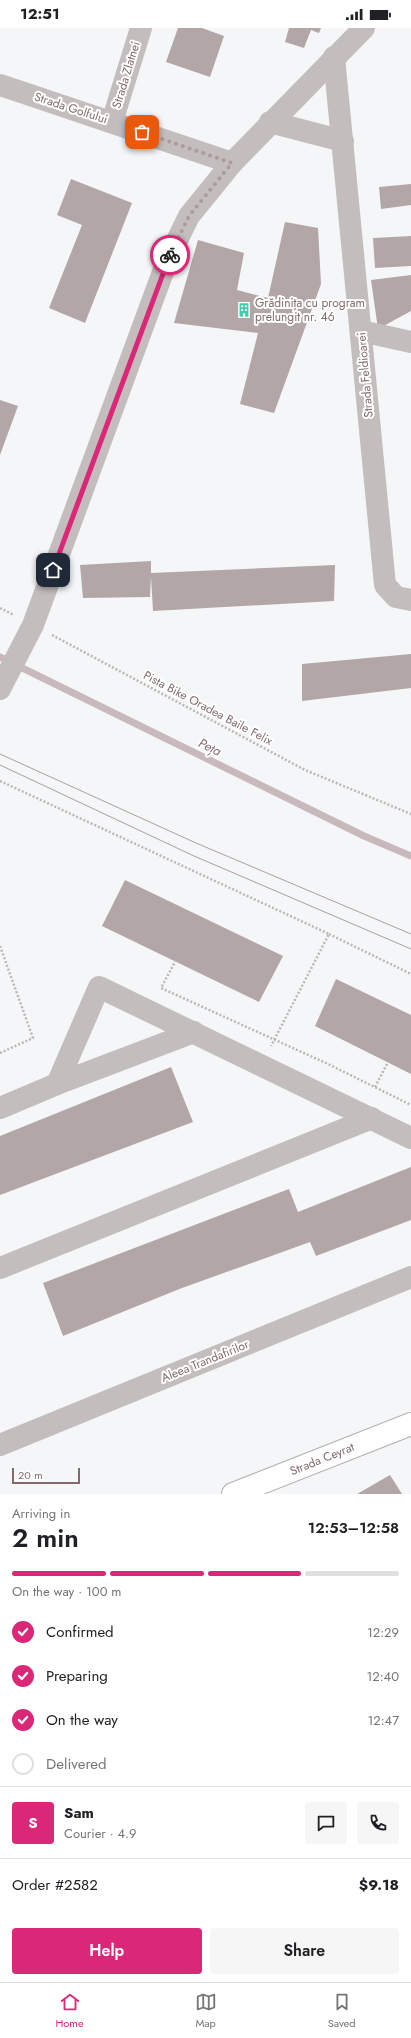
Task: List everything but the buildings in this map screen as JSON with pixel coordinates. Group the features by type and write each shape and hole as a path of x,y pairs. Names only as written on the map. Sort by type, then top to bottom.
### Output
{"main road":[{"name":"Strada Ceyrat","path":"233,1494 257,1489 411,1424"}],"street":[{"name":"Strada Zlatnei","path":"112,122 141,28"},
{"path":"0,689 31,629 167,261 189,216 232,163 270,122 364,28"},
{"name":"Strada Feldioarei","path":"334,57 385,585 396,597 411,600"},
{"name":"Strada Golfului","path":"0,85 232,163"},
{"path":"270,122 343,141"},
{"path":"361,331 411,342"},
{"path":"57,1084 99,987 262,1064 411,1138"},
{"path":"0,1108 57,1084 194,1032"},
{"path":"0,1268 372,1118"},
{"name":"Aleea Trandafirilor","path":"0,1445 411,1278"}],"path":[{"name":"Pista Bike Oradea Baile Felix","path":"0,608 31,629 305,770 411,814"},
{"path":"0,781 330,934 411,974"},
{"path":"262,1064 330,934"},
{"path":"0,946 33,1038 0,1053"},
{"path":"176,960 161,988 274,1039 411,1105"},
{"path":"375,1087 388,1062"}],"waterway":[{"name":"Peța","path":"0,657 364,836 411,856"}],"tram line":[{"path":"0,754 196,843 411,934"},
{"path":"0,765 194,856 411,949"}],"way so far":[{"path":"142,132 232,163 189,216 170,255"}],"place":[{"name":"Grădinița cu program prelungit nr. 46","path":"244,310"}],"route":[{"path":"53,570 170,255"}]}
